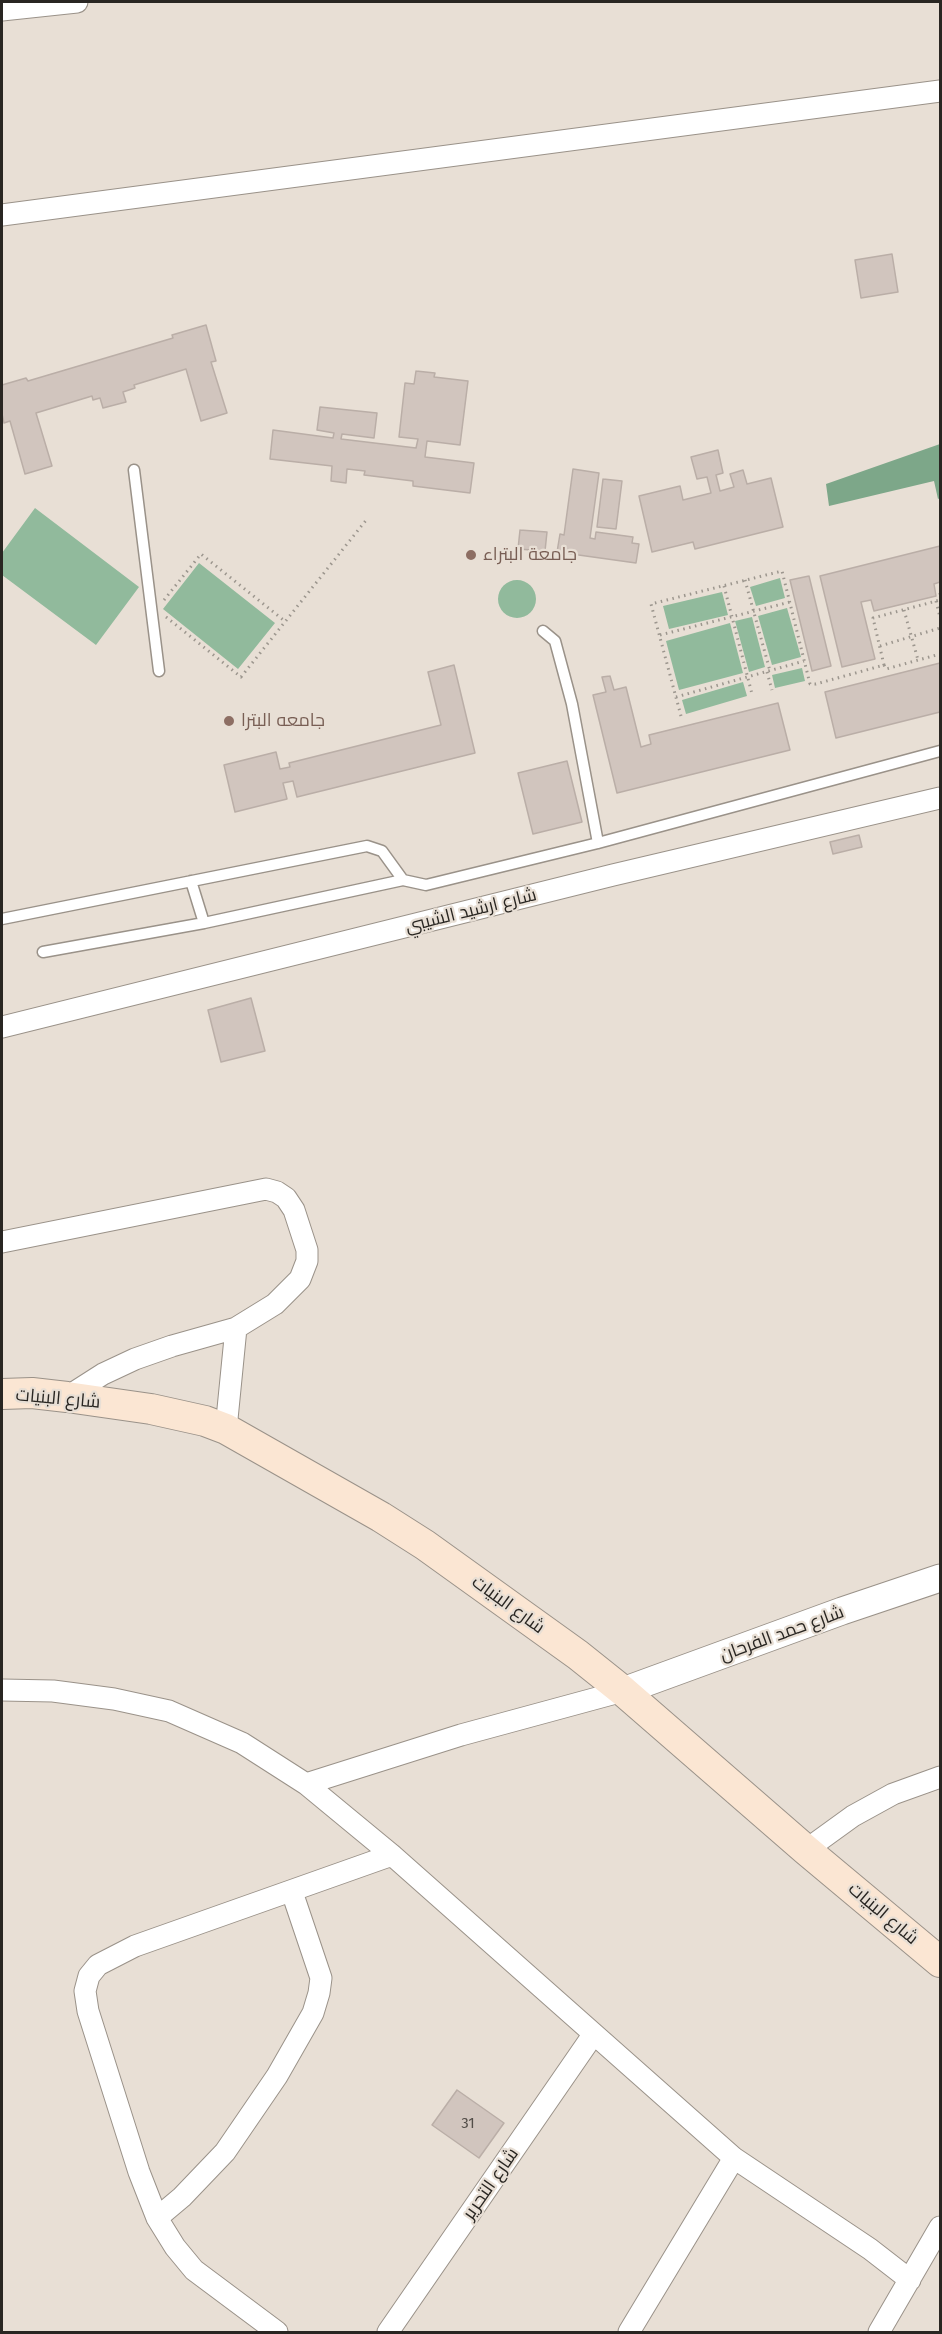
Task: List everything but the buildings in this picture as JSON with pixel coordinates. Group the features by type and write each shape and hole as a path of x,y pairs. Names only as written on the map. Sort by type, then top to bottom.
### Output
{"main road":[{"name":"شارع البنيات","path":"2,1394 32,1393 151,1409 226,1429 425,1545 579,1655 940,1962"}],"street":[{"path":"2,10 77,2"},
{"path":"2,215 940,91"},
{"name":"شارع ارشيد الشيبي","path":"2,1027 613,875 940,798"},
{"path":"2,1242 266,1189 286,1198 294,1210 307,1250 307,1261 300,1279 288,1293 236,1328 135,1359 104,1374 67,1397"},
{"path":"226,1429 236,1328"},
{"name":"شارع حمد الفرحان","path":"623,1691 842,1611 940,1578"},
{"path":"2,1690 53,1691 114,1699 169,1711 242,1743 306,1784 392,1855 734,2158 870,2249 910,2280"},
{"path":"306,1784 461,1735 623,1691"},
{"path":"806,1850 853,1816 893,1794 940,1777"},
{"path":"277,2332 194,2270 174,2247 157,2218 139,2172 88,2011 85,1991 89,1976 98,1965 135,1946 392,1855"},
{"path":"157,2218 182,2197 225,2152 277,2076 313,2013 321,1978 292,1892"},
{"name":"شارع التحرير","path":"388,2332 593,2035"},
{"path":"629,2332 734,2158"},
{"path":"879,2332 940,2227"}],"lane":[{"path":"134,470 159,671"},
{"path":"543,631 555,642 572,704 598,843"},
{"path":"43,952 204,923 403,880 426,885 598,843 940,751"},
{"path":"2,919 367,846 382,850 403,880"},
{"path":"191,881 204,923"}],"path":[{"path":"165,616 241,677 367,519"},
{"path":"164,600 201,554 286,622"},
{"path":"681,716 651,604 745,580 782,571 810,684 884,665"},
{"path":"745,580 772,690"},
{"path":"724,586 752,694"},
{"path":"940,617 938,601 873,618 886,669 940,654"},
{"path":"660,635 790,602"},
{"path":"904,610 918,660"},
{"path":"880,646 940,628"},
{"path":"676,697 805,661"}],"green space":[{"path":"940,444 940,498 938,499 934,481 829,506 826,484"},
{"path":"35,508 139,587 96,645 2,575 2,553"},
{"path":"199,563 275,623 238,669 163,609"},
{"path":"780,578 785,598 756,606 750,587"},
{"path":"517,580 531,585 536,599 531,613 517,618 503,613 498,599 503,585"},
{"path":"722,592 728,615 669,629 663,606"},
{"path":"787,608 801,657 772,665 758,616"},
{"path":"752,617 765,667 749,672 735,621"},
{"path":"730,623 743,673 679,690 666,641"},
{"path":"802,668 805,681 775,688 772,675"},
{"path":"743,682 747,696 686,714 682,700"}],"place":[{"name":"جامعة البتراء","path":"471,555"},
{"name":"جامعه البترا","path":"229,721"}]}
